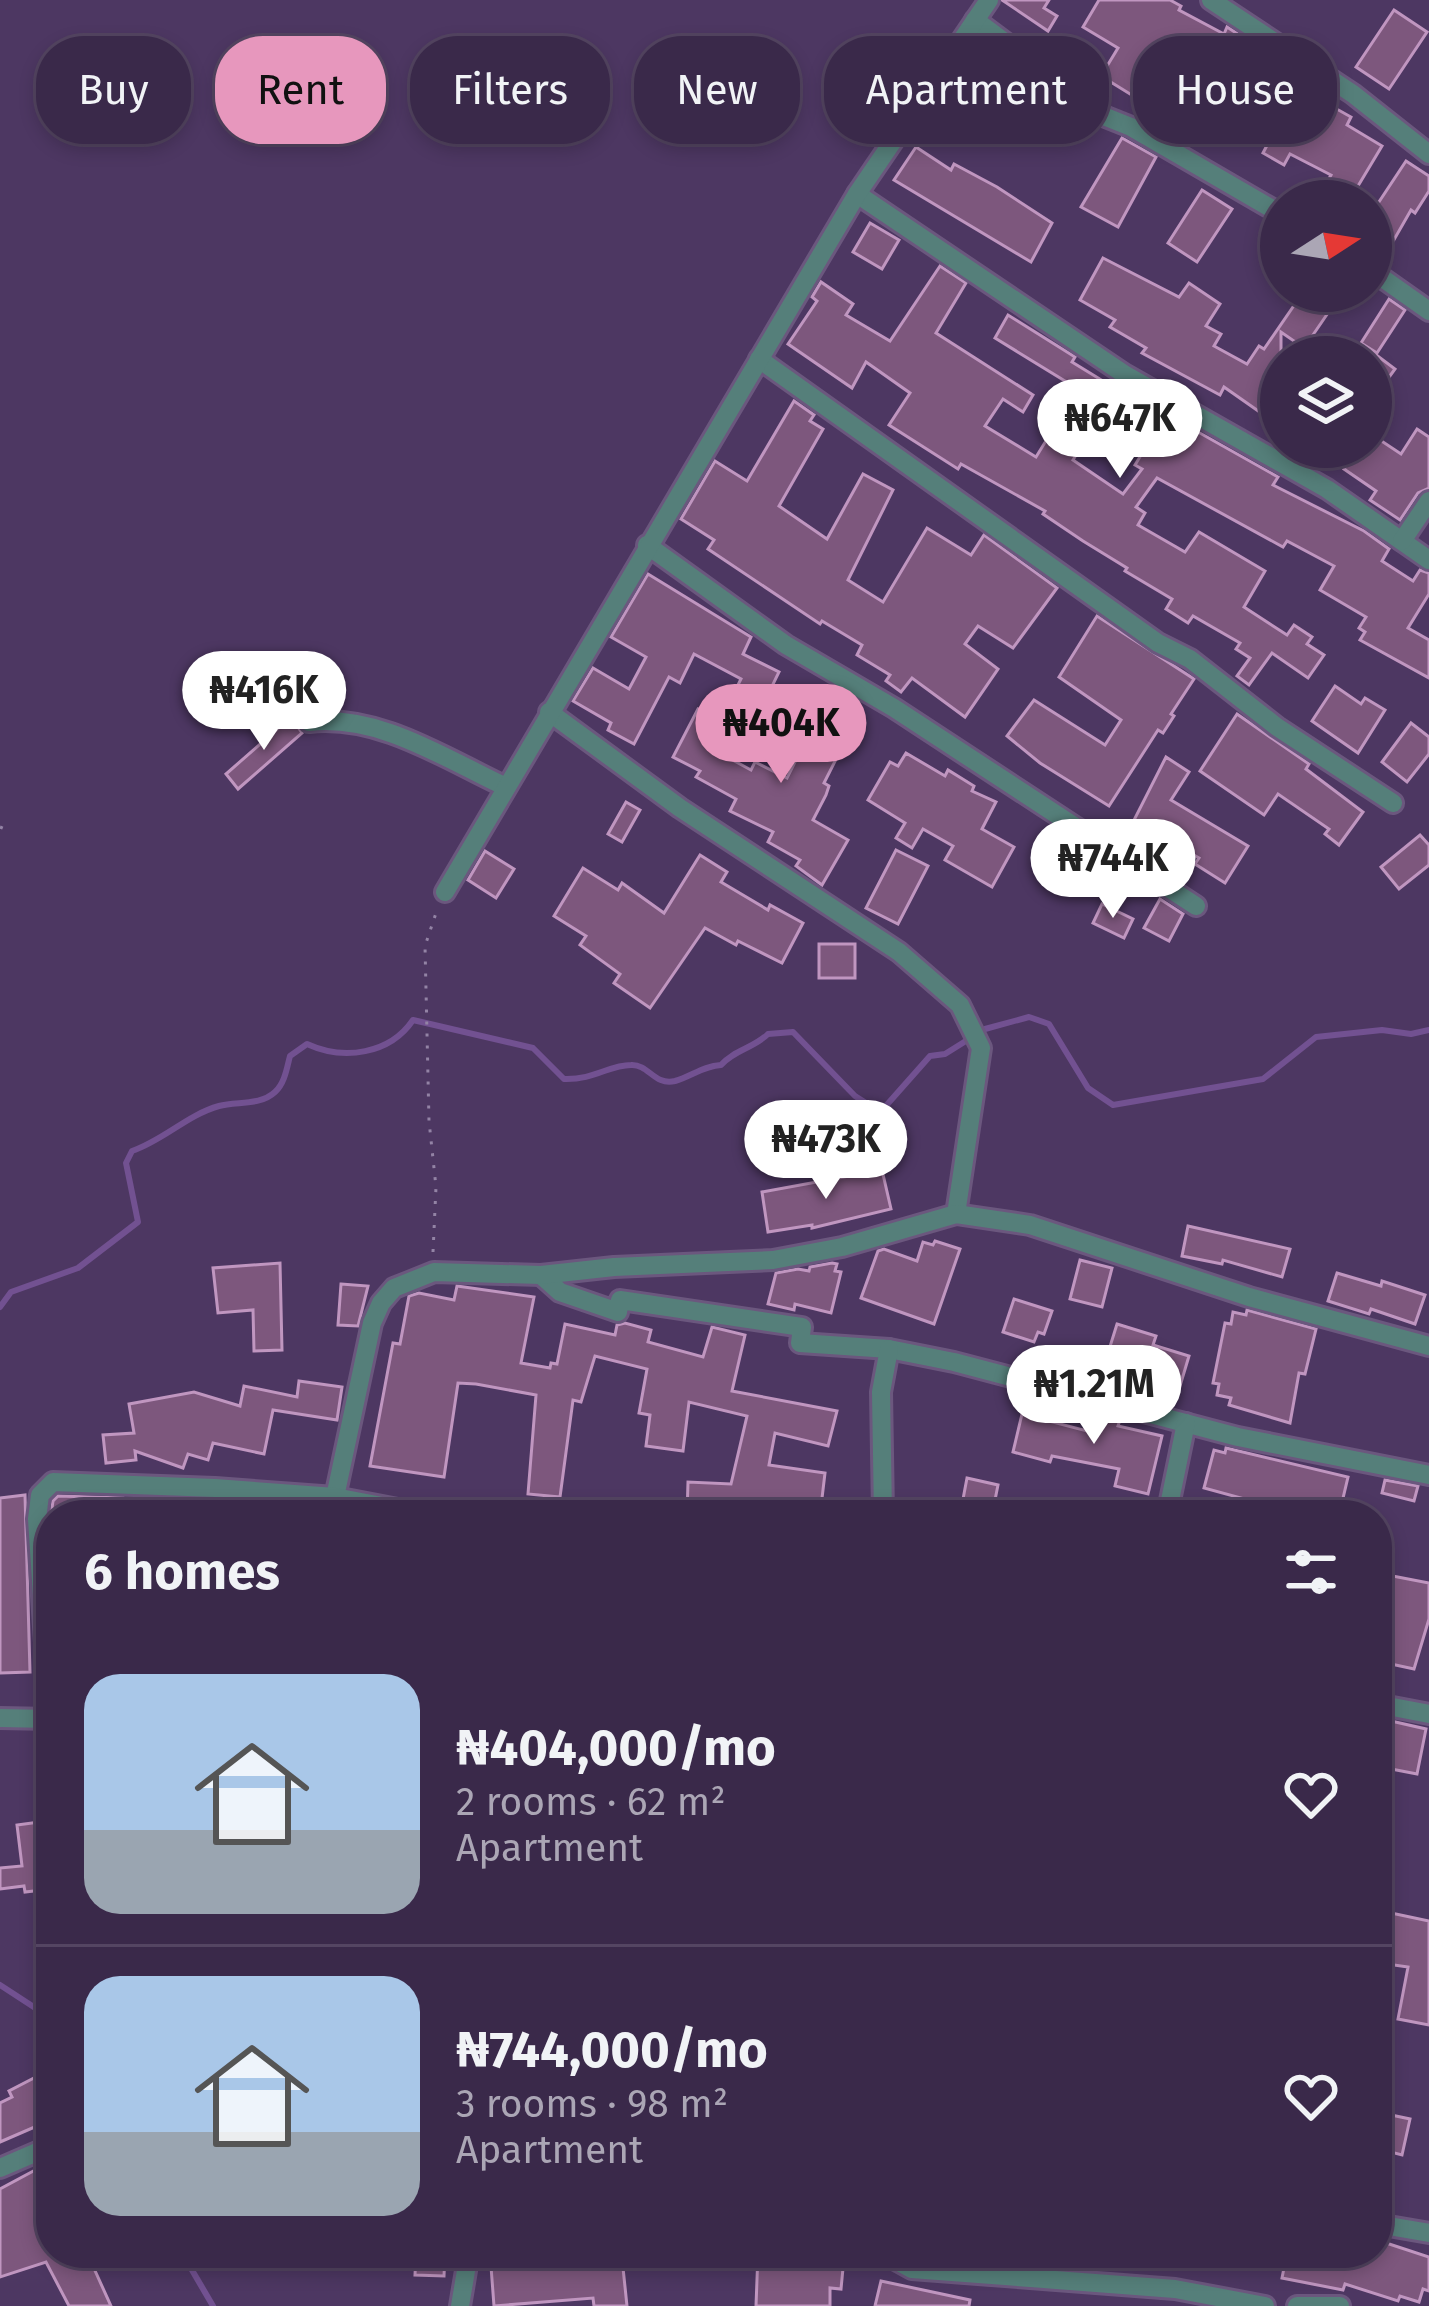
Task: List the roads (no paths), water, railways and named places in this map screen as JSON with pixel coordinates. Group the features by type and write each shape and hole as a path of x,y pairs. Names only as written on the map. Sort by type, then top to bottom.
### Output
{"street":[{"path":"445,892 857,194 989,0"},
{"path":"1211,0 1353,94 1429,154"},
{"path":"975,20 1106,117 1260,202"},
{"path":"857,194 1124,374 1327,489 1429,560"},
{"path":"1392,285 1429,311"},
{"path":"759,359 1158,643 1190,659 1335,769 1393,803"},
{"path":"1402,542 1429,501"},
{"path":"647,545 786,645 894,708 1196,906"},
{"path":"550,712 680,808 899,952 945,988 981,1048 956,1214"},
{"path":"310,722 337,718 365,722 506,787"},
{"path":"335,1497 372,1322 394,1288 434,1272 542,1275 614,1267 773,1261 842,1247 956,1214 1030,1226 1249,1297 1429,1346"},
{"path":"542,1275 560,1292 618,1312 620,1300 802,1328 800,1343 889,1348 1186,1423 1429,1475"},
{"path":"883,1500 881,1393 889,1348"},
{"path":"1170,1500 1186,1423"},
{"path":"39,1500 53,1482 214,1488 351,1500"},
{"path":"1392,1707 1429,1714"},
{"path":"0,1718 36,1719"},
{"path":"0,2168 36,2152"},
{"path":"1392,2227 1429,2234"},
{"path":"460,2306 466,2268"},
{"path":"910,2268 1175,2290 1265,2306"},
{"path":"1297,2306 1340,2306"}],"waterway":[{"path":"0,1307 11,1292 78,1268 138,1222 126,1163 132,1151 207,1110 269,1096 281,1084 290,1056 307,1044 336,1052 365,1051 392,1040 413,1020 533,1048 564,1079 631,1065 675,1081 721,1065 768,1034 793,1032 855,1096 877,1110 930,1056 945,1054 985,1029 1029,1017 1049,1024 1088,1088 1113,1105 1263,1079 1316,1037 1429,1030"},
{"path":"0,1985 36,2008"},
{"path":"191,2268 213,2306"}]}
